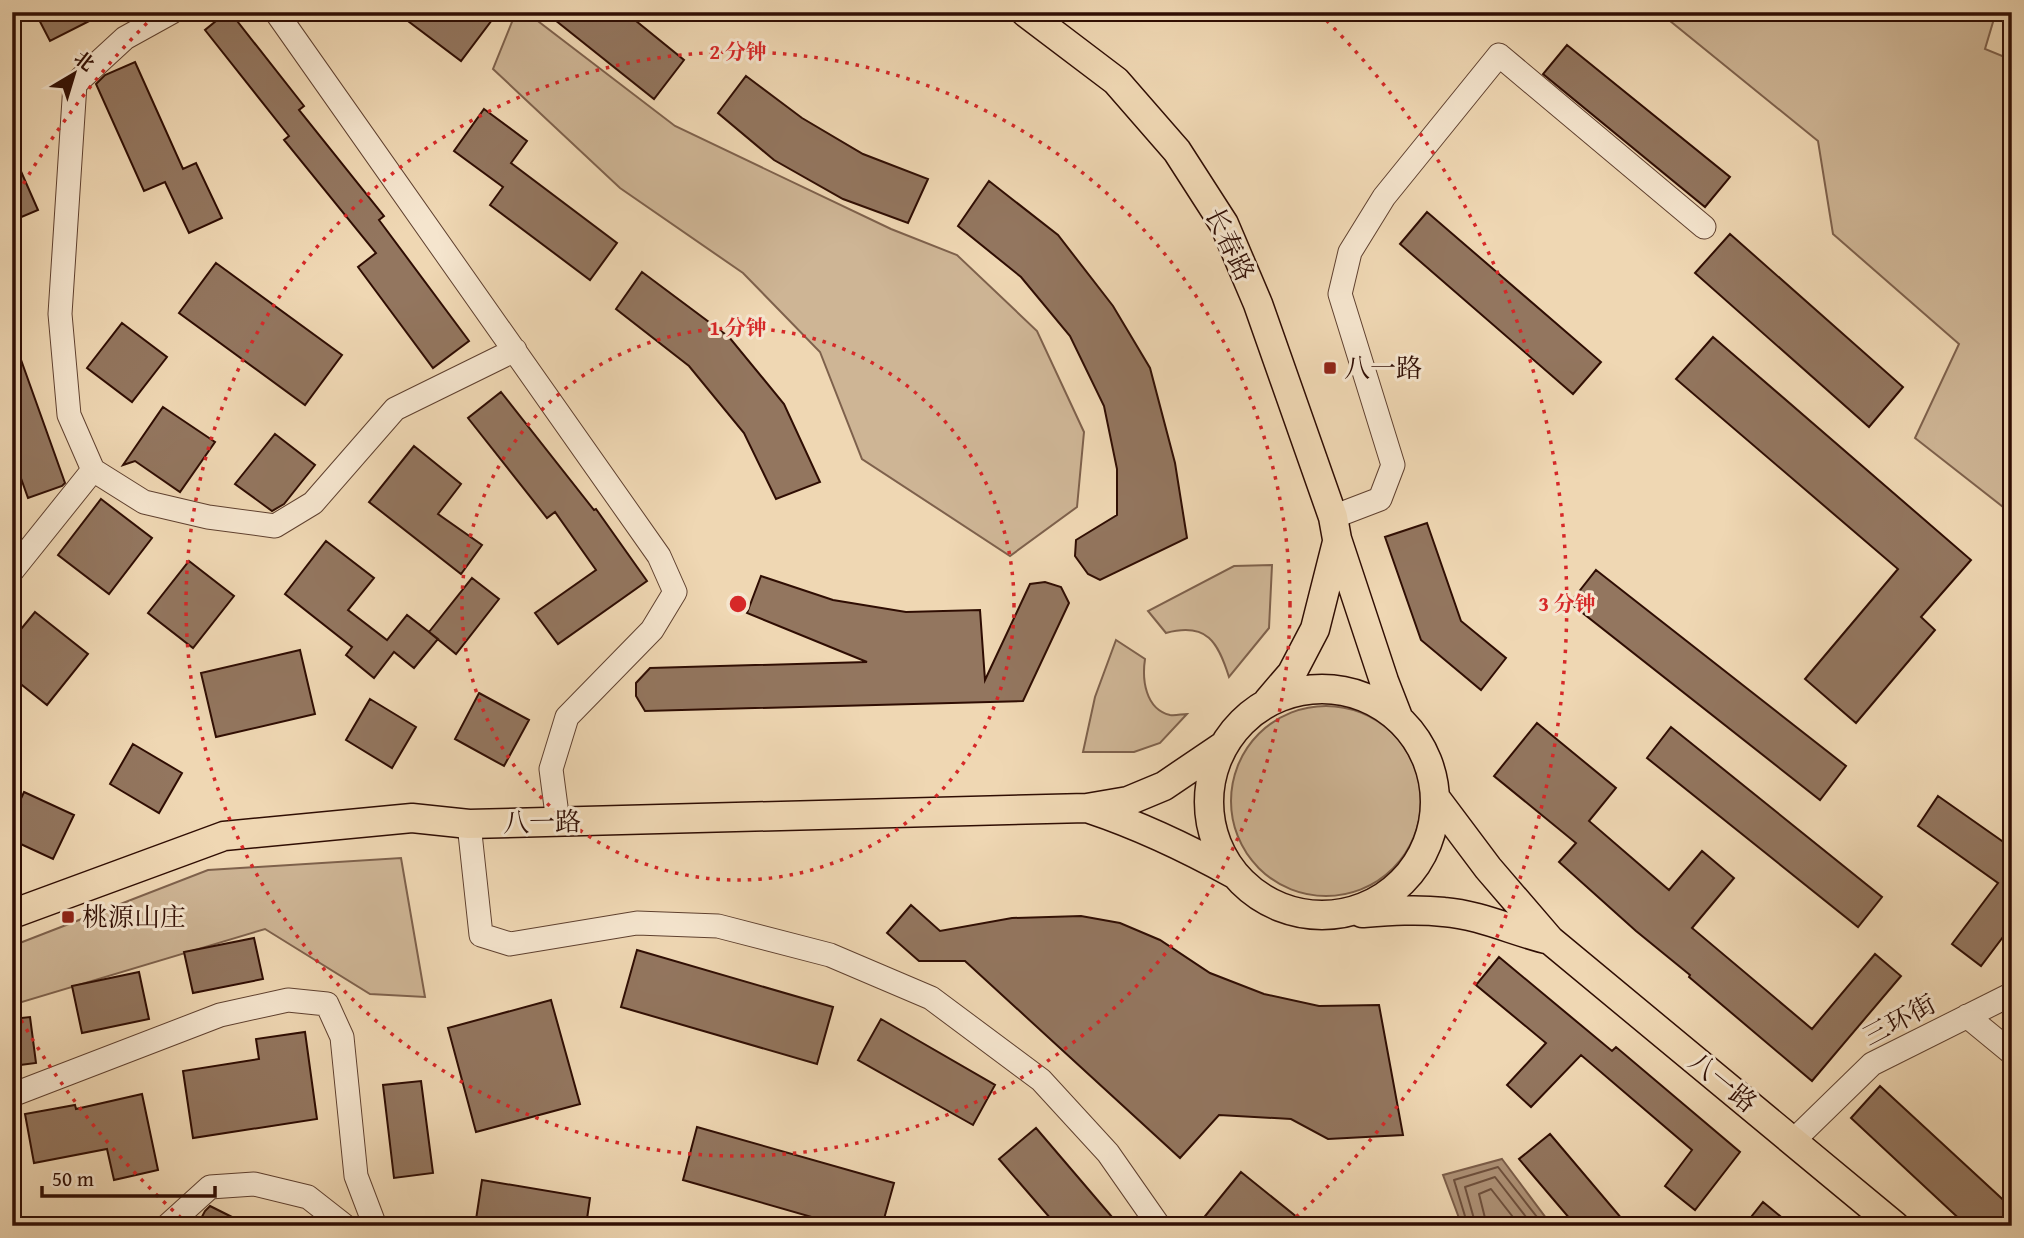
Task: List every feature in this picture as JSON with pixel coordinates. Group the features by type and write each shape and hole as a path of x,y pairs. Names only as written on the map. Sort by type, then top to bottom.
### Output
{"main road":[{"name":"长春路","path":"1025,12 1116,81 1177,151 1224,224 1258,304 1398,717"},
{"path":"1234,874 1215,843 1208,808 1210,777 1223,746 1239,724 1266,702 1292,673 1315,629 1335,528"},
{"path":"1266,702 1304,689 1355,693 1398,717 1418,738 1434,777 1437,800 1433,834 1416,869 1381,901 1349,914"},
{"path":"1087,808 1128,801 1164,786 1223,746"},
{"path":"1437,800 1488,868 1550,940"},
{"path":"1087,808 1138,825 1180,844 1234,874 1265,901 1311,916 1397,911 1446,912 1489,921 1550,940"},
{"name":"八一路","path":"12,914 224,836 412,818 469,824 1087,808"},
{"name":"八一路","path":"1550,940 1895,1226"}],"street":[{"path":"172,12 125,38 75,84 61,314 69,415 93,470 144,502 208,517 275,526 313,503 395,409 515,350"},
{"path":"276,12 659,556 675,592 652,630 567,717 551,769 558,822"},
{"path":"1335,528 1380,499 1393,464 1340,294 1350,252 1384,197 1499,55 1704,227"},
{"path":"12,571 93,470"},
{"path":"469,824 481,934 510,944 637,923 718,926 830,955 932,998 1041,1080 1108,1153 1159,1226"},
{"name":"三环街","path":"1794,1140 1872,1063 2012,994"},
{"path":"12,1095 220,1016 288,1000 327,1004 342,1037 356,1175 375,1226"},
{"path":"1967,1016 2012,1053"},
{"path":"167,1226 210,1187 254,1184 308,1197 345,1226"}],"shaded area":[{"path":"516,12 526,12 675,126 891,229 957,255 1037,331 1084,432 1077,507 1010,556 862,459 820,352 743,273 620,188 493,69"},
{"path":"1659,12 1996,12 1985,49 2012,60 2012,514 1915,438 1959,344 1833,234 1818,141"},
{"path":"1272,565 1269,628 1229,677 1220,654 1209,638 1192,630 1166,633 1148,611 1234,566"},
{"path":"1116,640 1145,659 1145,684 1155,707 1170,715 1187,714 1160,743 1134,752 1083,752 1095,697"},
{"path":"1326,706 1362,714 1379,722 1393,734 1405,748 1413,765 1421,801 1413,837 1405,854 1393,868 1379,880 1362,888 1326,896 1290,888 1273,880 1259,868 1247,854 1239,837 1231,801 1239,765 1247,748 1259,734 1273,722 1290,714"},
{"path":"401,858 425,997 370,994 265,929 12,1005 12,946 208,870"}],"water":[{"path":"1502,1159 1552,1226 1462,1226 1443,1175"}],"building":[{"path":"35,12 107,12 50,41"},
{"path":"230,12 304,106 299,110 384,216 379,220 469,341 433,368 358,267 376,253 284,140 289,136 205,30"},
{"path":"396,12 498,12 461,61"},
{"path":"545,12 625,12 684,60 654,99"},
{"path":"1567,45 1730,177 1705,207 1543,74"},
{"path":"135,62 183,169 196,163 222,218 189,233 165,182 144,191 96,84 105,75"},
{"path":"746,76 802,118 863,154 928,179 908,223 843,199 774,160 718,113"},
{"path":"484,109 527,141 511,163 617,243 590,280 490,205 503,187 454,151"},
{"path":"12,151 38,210 12,221"},
{"path":"989,181 1058,235 1113,306 1150,368 1175,463 1187,538 1100,580 1088,574 1075,556 1076,540 1117,515 1117,469 1104,406 1070,336 1021,277 958,226"},
{"path":"1427,212 1601,362 1573,394 1400,244"},
{"path":"1730,234 1903,387 1869,427 1695,273"},
{"path":"216,263 342,355 305,405 179,313"},
{"path":"642,272 729,337 784,404 820,482 776,499 744,433 689,366 616,309"},
{"path":"122,323 167,357 132,402 87,368"},
{"path":"1713,337 1971,560 1921,617 1935,630 1856,723 1805,679 1898,569 1676,379"},
{"path":"15,343 65,483 28,498 12,453 12,344"},
{"path":"501,392 594,510 596,509 647,581 558,644 535,613 596,570 555,512 547,518 468,418"},
{"path":"163,407 215,442 180,492 135,461 123,465"},
{"path":"275,434 315,465 284,504 272,511 235,484"},
{"path":"414,446 461,484 438,514 482,545 461,574 369,502"},
{"path":"101,499 152,538 109,594 58,555"},
{"path":"1427,523 1461,621 1506,658 1481,690 1421,640 1385,537"},
{"path":"326,541 374,578 348,610 387,640 407,615 438,639 414,668 394,652 374,678 346,655 352,647 285,594"},
{"path":"189,561 234,596 193,648 148,613"},
{"path":"1596,570 1846,766 1820,800 1570,603"},
{"path":"761,576 833,600 906,612 980,610 985,680 1030,584 1045,582 1061,587 1069,603 1023,701 645,711 636,696 636,683 650,668 867,662 747,613"},
{"path":"472,578 499,599 456,654 429,632"},
{"path":"35,612 88,654 47,705 12,677 12,640"},
{"path":"300,650 315,714 216,737 201,673"},
{"path":"479,693 529,720 504,766 455,739"},
{"path":"370,699 416,727 392,768 346,740"},
{"path":"1537,723 1616,788 1589,821 1669,890 1702,851 1734,878 1692,928 1812,1029 1875,954 1901,976 1812,1081 1559,862 1576,843 1494,776"},
{"path":"1671,727 1882,897 1858,927 1647,758"},
{"path":"133,744 182,773 159,813 110,784"},
{"path":"24,792 74,815 53,859 12,840 12,818"},
{"path":"1938,796 2012,848 2012,925 1981,966 1952,944 1998,883 1918,826"},
{"path":"911,905 940,931 1012,918 1081,916 1120,923 1160,940 1210,973 1264,994 1319,1006 1379,1005 1403,1135 1328,1139 1291,1119 1219,1115 1180,1158 965,961 919,961 887,933"},
{"path":"254,938 263,979 193,993 184,952"},
{"path":"637,950 833,1007 817,1064 621,1007"},
{"path":"1499,957 1612,1051 1616,1047 1740,1152 1695,1210 1665,1186 1692,1150 1581,1055 1531,1107 1507,1085 1546,1043 1476,985"},
{"path":"139,972 149,1019 82,1033 72,986"},
{"path":"551,1000 580,1104 476,1132 448,1028"},
{"path":"30,1017 36,1063 12,1066 12,1019"},
{"path":"881,1019 995,1085 973,1125 858,1060"},
{"path":"305,1032 317,1119 193,1138 183,1071 259,1059 256,1039"},
{"path":"421,1081 433,1173 394,1178 383,1085"},
{"path":"1880,1086 2012,1208 2012,1226 1967,1226 1851,1118"},
{"path":"142,1094 158,1170 114,1180 107,1149 34,1163 25,1114 75,1105 76,1109"},
{"path":"697,1127 894,1183 882,1226 843,1226 683,1180"},
{"path":"1036,1128 1112,1217 1102,1226 1057,1226 999,1159"},
{"path":"1550,1134 1628,1226 1576,1226 1519,1159"},
{"path":"1241,1172 1308,1226 1197,1226"},
{"path":"482,1180 590,1198 586,1226 475,1226"},
{"path":"1763,1202 1792,1226 1744,1226"},
{"path":"210,1206 250,1226 197,1226"}],"place":[{"name":"八一路","path":"1330,368"},
{"name":"桃源山庄","path":"68,917"}]}
